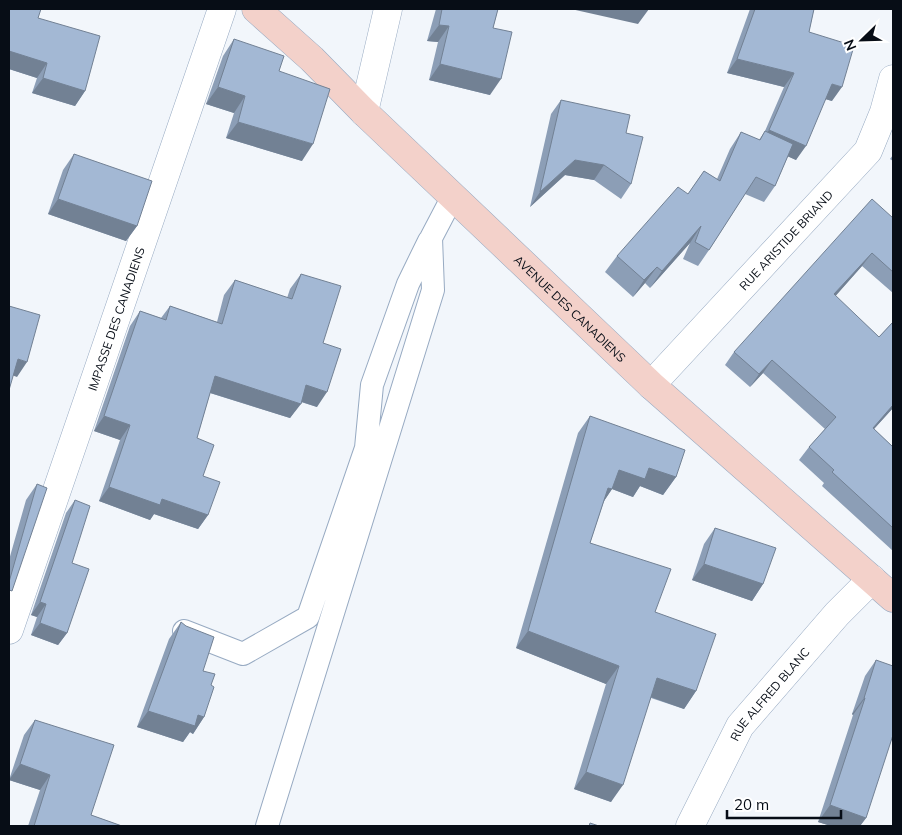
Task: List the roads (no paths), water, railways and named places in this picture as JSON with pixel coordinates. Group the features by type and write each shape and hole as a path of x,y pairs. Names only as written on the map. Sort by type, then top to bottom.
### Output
{"street":[{"name":"IMPASSE DES CANADIENS","path":"9,630 222,9"},
{"name":"AVENUE DES CANADIENS","path":"256,9 312,59 364,112 651,385 893,598"},
{"path":"364,112 388,9"},
{"name":"RUE ARISTIDE BRIAND","path":"651,385 868,152 884,112 893,79"},
{"name":"RUE ALFRED BLANC","path":"690,826 740,726 837,614 872,579"}],"lane":[{"path":"179,630 243,654 308,618 366,448 372,385 408,284 453,196"},
{"path":"267,826 433,290 431,238"}]}
